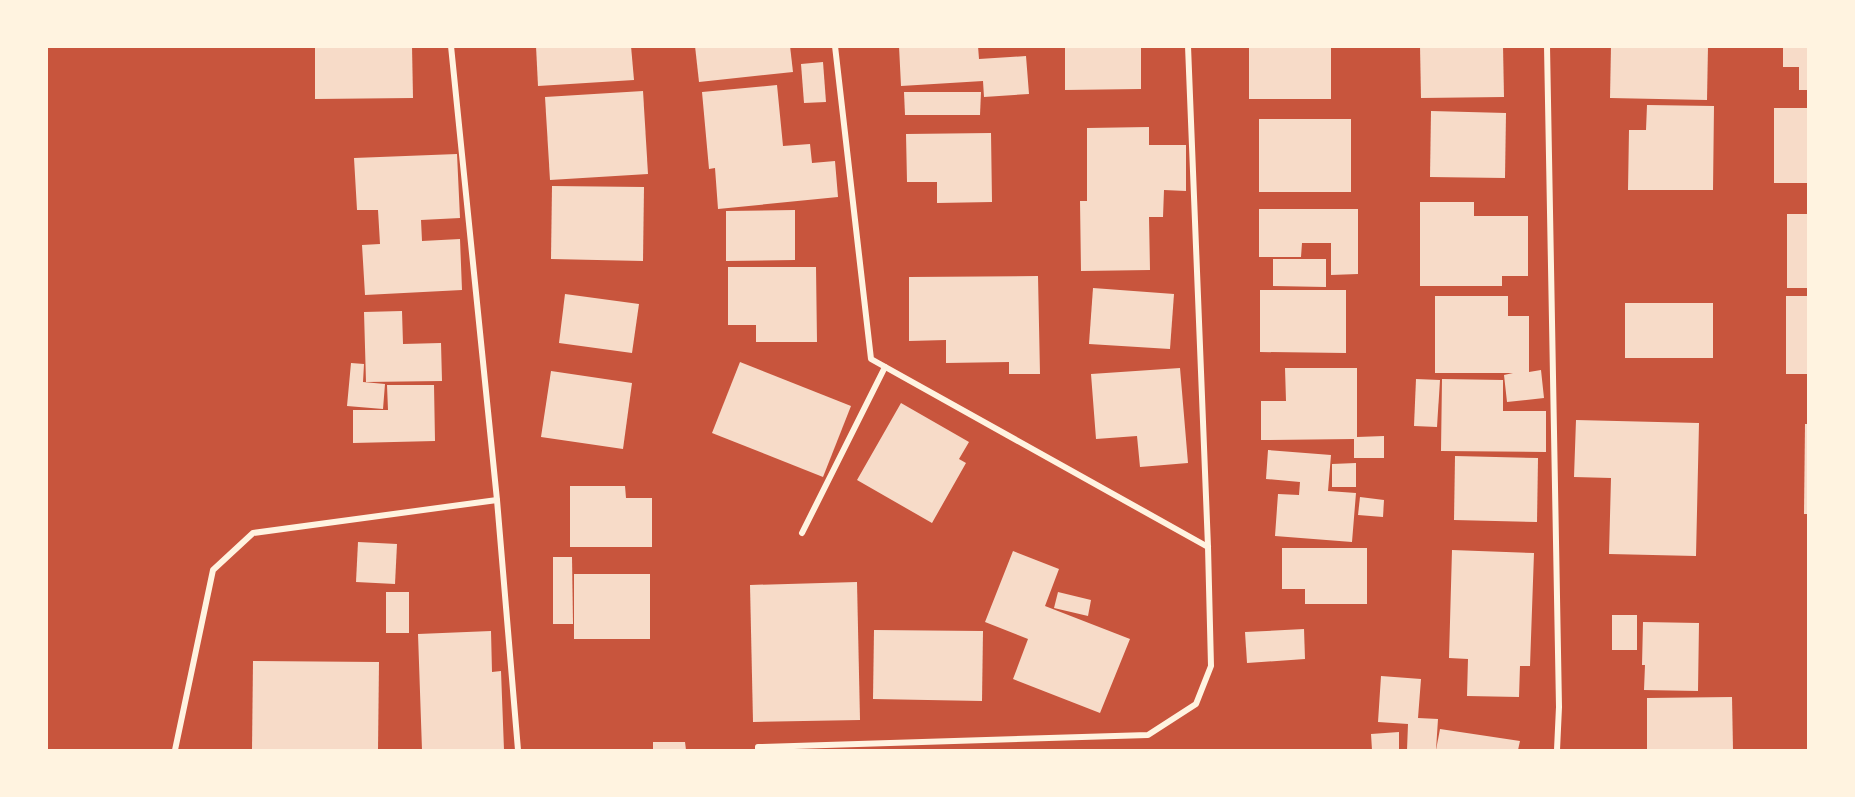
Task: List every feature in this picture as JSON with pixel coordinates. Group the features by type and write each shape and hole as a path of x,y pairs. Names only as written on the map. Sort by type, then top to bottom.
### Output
{"street":[{"path":"451,46 497,500 518,750"},
{"path":"835,46 871,359 1208,547"},
{"path":"758,750 758,747 1148,735 1196,704 1211,666 1188,46"},
{"path":"1547,46 1559,707 1557,750"},
{"path":"802,533 885,367"},
{"path":"175,750 213,570 253,533 497,500"}],"building":[{"path":"315,46 412,46 413,98 315,99"},
{"path":"536,46 631,46 634,80 538,86"},
{"path":"695,46 790,46 793,72 699,82"},
{"path":"899,46 978,46 979,59 1026,56 1029,94 984,97 983,81 901,86"},
{"path":"1065,46 1141,46 1141,89 1065,90"},
{"path":"1249,46 1331,46 1331,99 1249,99"},
{"path":"1420,46 1503,46 1504,97 1421,98"},
{"path":"1611,46 1708,46 1707,100 1610,98"},
{"path":"1783,46 1808,46 1808,90 1799,90 1799,67 1783,67"},
{"path":"823,62 826,102 804,103 801,64"},
{"path":"777,85 783,146 810,144 812,163 835,161 838,197 718,209 715,168 709,169 702,92"},
{"path":"643,91 648,174 550,180 545,97"},
{"path":"904,92 981,92 980,115 905,115"},
{"path":"1647,105 1714,106 1713,190 1628,190 1629,130 1646,130"},
{"path":"1774,108 1808,108 1808,183 1774,183"},
{"path":"1431,111 1506,113 1505,178 1430,177"},
{"path":"1259,119 1351,119 1351,192 1259,192"},
{"path":"1149,127 1149,145 1186,145 1186,191 1164,190 1163,217 1149,217 1150,270 1081,271 1080,201 1087,201 1087,128"},
{"path":"991,133 992,202 937,203 937,182 907,182 906,134"},
{"path":"457,154 460,218 421,220 422,241 460,239 462,290 365,295 362,245 380,244 378,210 357,210 354,158"},
{"path":"552,186 644,187 643,261 551,259"},
{"path":"1420,202 1474,202 1474,216 1528,216 1528,276 1502,276 1502,286 1420,286"},
{"path":"1259,209 1358,209 1358,274 1331,275 1331,243 1302,243 1301,257 1259,257"},
{"path":"795,210 795,260 726,261 726,211"},
{"path":"1787,214 1808,214 1808,288 1787,288"},
{"path":"1273,259 1326,259 1326,287 1273,286"},
{"path":"728,267 816,267 817,342 756,342 756,325 728,325"},
{"path":"1038,276 1040,374 1009,374 1009,362 946,363 946,340 909,341 909,277"},
{"path":"1093,288 1174,294 1170,349 1089,344"},
{"path":"1260,290 1346,290 1346,353 1260,352"},
{"path":"565,294 639,304 632,353 559,343"},
{"path":"1435,296 1508,296 1508,316 1529,316 1529,372 1541,370 1544,398 1507,402 1504,375 1513,373 1435,373"},
{"path":"1786,296 1808,296 1808,374 1786,374"},
{"path":"1625,303 1713,303 1713,358 1625,358"},
{"path":"402,311 403,344 441,343 442,381 366,382 364,312"},
{"path":"740,362 851,406 823,477 712,433"},
{"path":"351,363 364,364 363,382 385,384 383,409 347,406"},
{"path":"1180,368 1188,463 1140,467 1137,436 1096,439 1091,374"},
{"path":"1285,368 1357,368 1357,437 1384,436 1384,458 1354,458 1354,439 1261,440 1261,401 1286,401"},
{"path":"551,371 632,383 623,449 541,437"},
{"path":"1416,379 1440,380 1437,427 1414,426"},
{"path":"1442,379 1503,380 1503,411 1546,411 1546,452 1441,451"},
{"path":"387,385 434,385 435,441 353,443 353,410 388,410"},
{"path":"901,403 969,442 959,459 966,463 932,523 857,480"},
{"path":"1576,420 1699,423 1696,556 1609,554 1611,478 1574,477"},
{"path":"1805,424 1808,424 1808,514 1804,514"},
{"path":"1268,450 1331,455 1328,491 1356,493 1352,542 1275,536 1278,494 1299,495 1300,482 1266,479"},
{"path":"1455,456 1538,458 1537,522 1454,520"},
{"path":"1356,463 1356,487 1332,487 1332,464"},
{"path":"570,486 625,486 626,498 652,498 652,547 570,547"},
{"path":"1360,497 1384,500 1383,517 1358,515"},
{"path":"358,542 397,544 395,584 356,582"},
{"path":"1282,548 1367,548 1367,604 1305,604 1305,589 1282,589"},
{"path":"1452,550 1534,553 1530,666 1520,666 1519,697 1467,696 1468,659 1449,658"},
{"path":"1013,551 1059,569 1045,606 1130,639 1100,713 1013,679 1028,639 985,622"},
{"path":"553,557 572,557 573,624 553,624"},
{"path":"574,574 650,574 650,639 574,639"},
{"path":"857,582 860,720 753,722 750,585"},
{"path":"386,592 409,592 409,633 386,633"},
{"path":"1058,592 1091,600 1088,616 1054,608"},
{"path":"1612,615 1637,615 1637,650 1612,650"},
{"path":"1643,622 1699,623 1698,691 1644,690"},
{"path":"1304,629 1305,659 1247,663 1245,632"},
{"path":"874,630 983,631 982,701 873,699"},
{"path":"491,631 492,672 501,671 504,750 422,750 418,634"},
{"path":"253,661 379,662 378,750 252,750"},
{"path":"1381,676 1421,679 1418,718 1438,719 1436,750 1407,750 1408,724 1378,722"},
{"path":"1732,697 1733,750 1647,750 1647,698"},
{"path":"1440,729 1520,741 1518,750 1436,750"},
{"path":"1399,732 1399,750 1372,750 1371,734"},
{"path":"653,742 685,742 686,750 653,750"}]}
